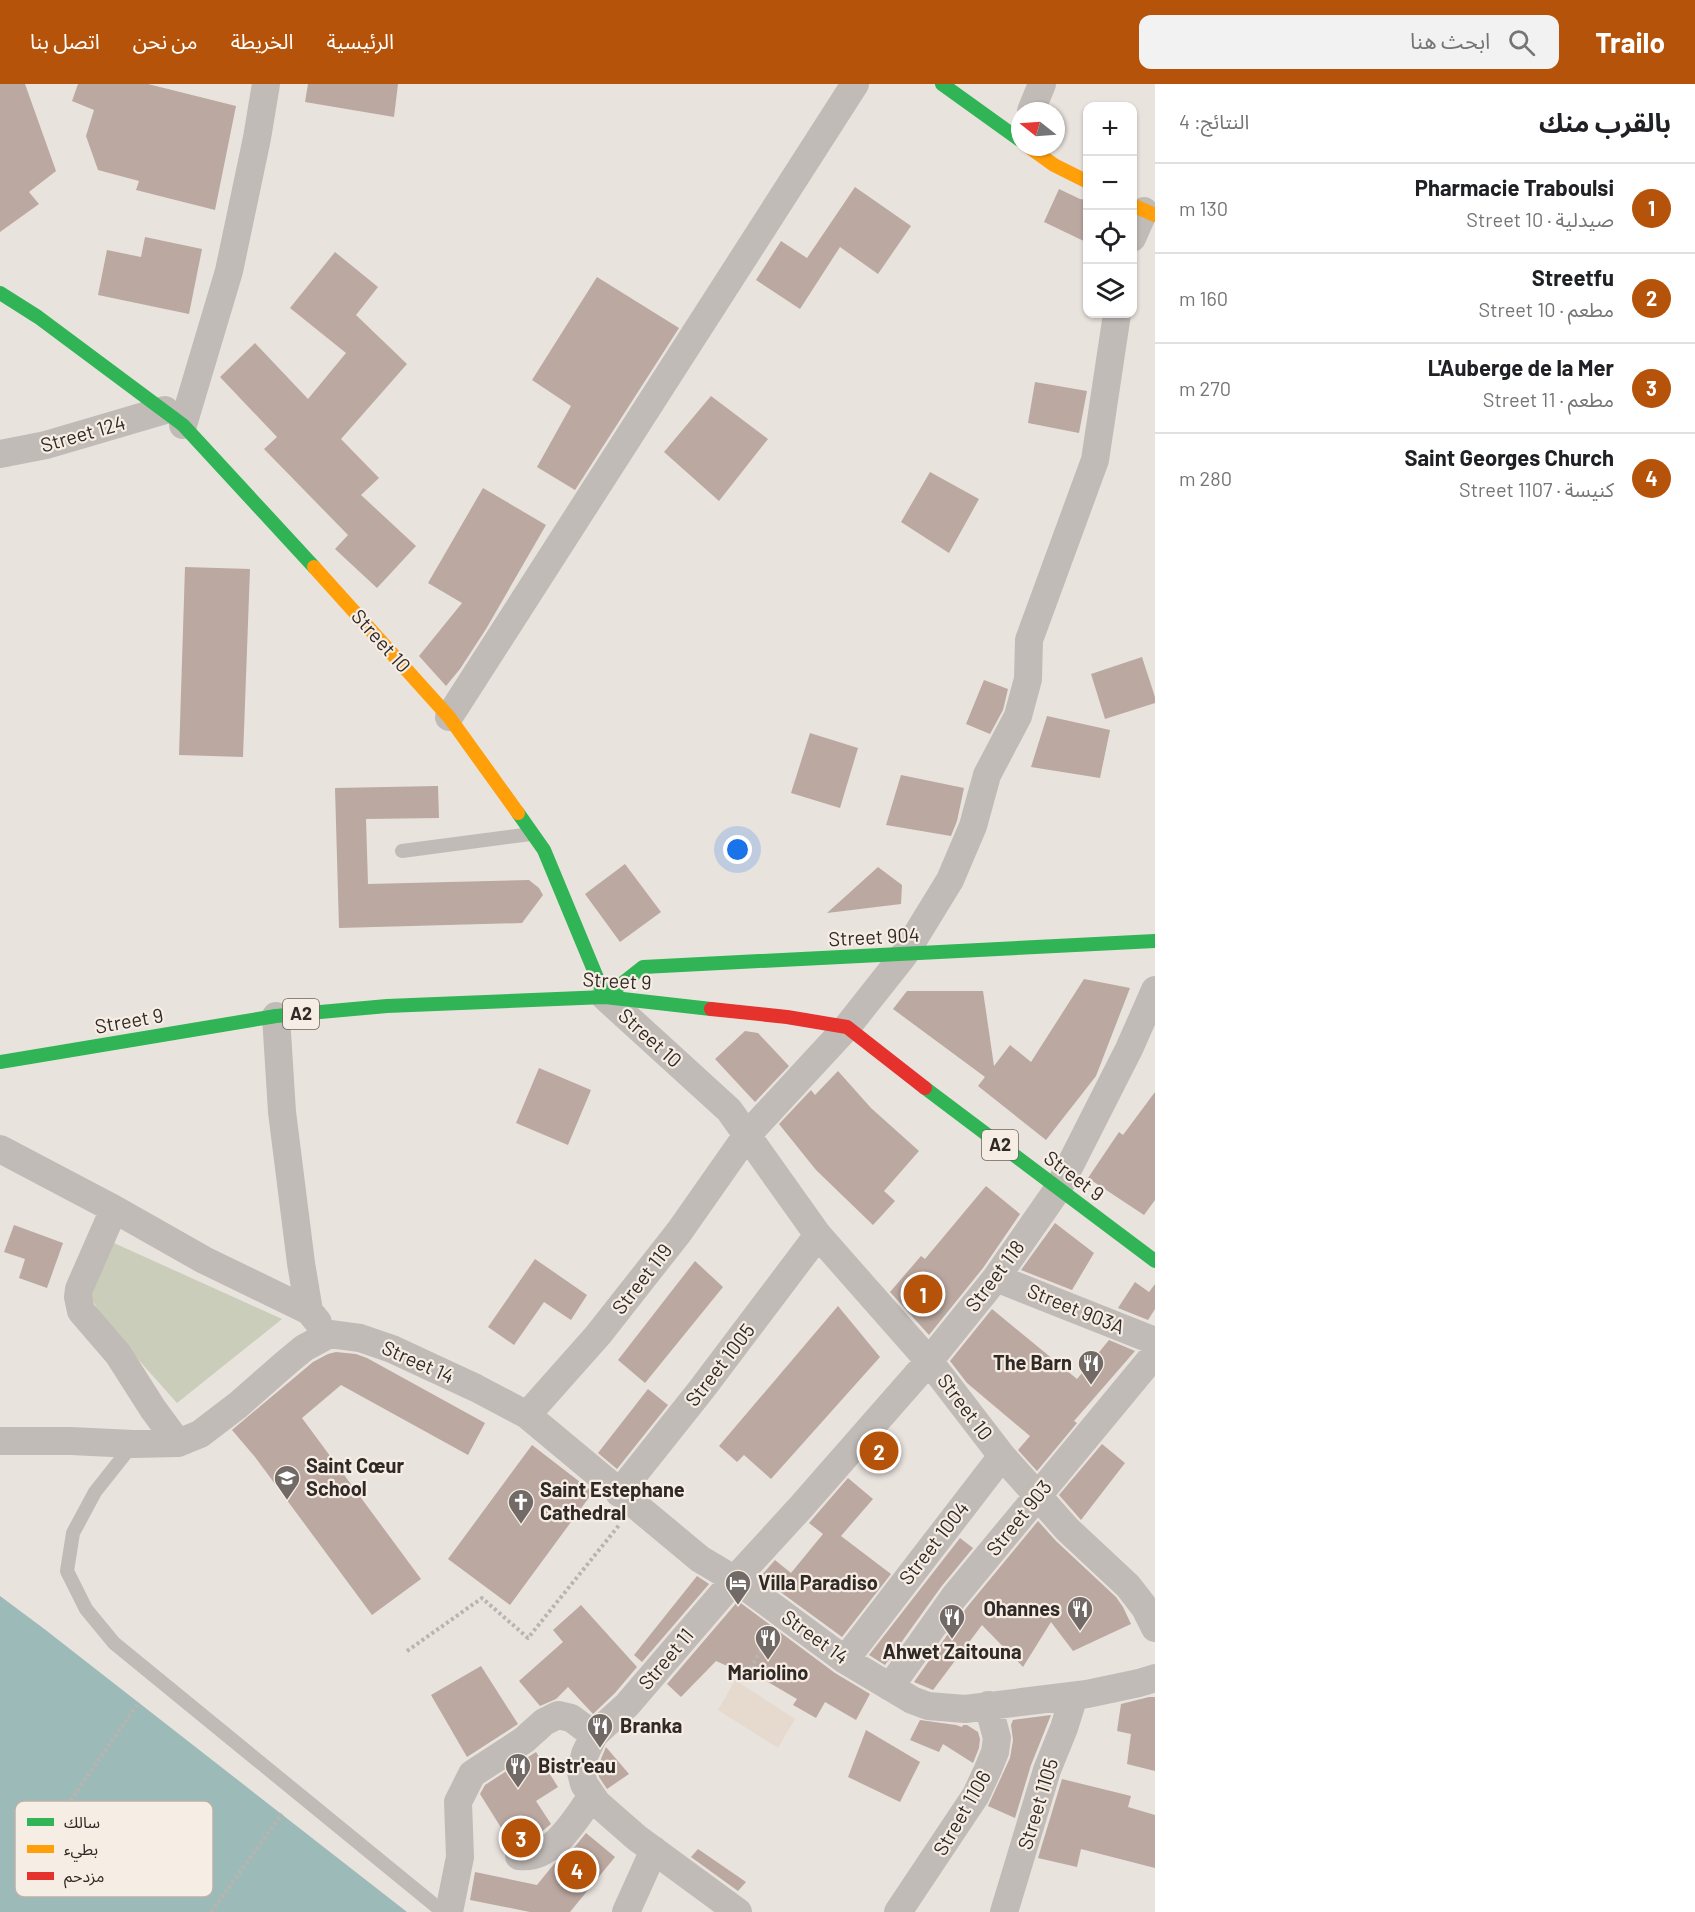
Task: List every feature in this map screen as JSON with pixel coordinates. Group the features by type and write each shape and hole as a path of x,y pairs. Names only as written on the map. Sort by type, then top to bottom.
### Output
{"main road":[{"path":"942,84 1011,134"},
{"path":"1042,156 1083,180"},
{"name":"Street 10","path":"0,293 38,317 174,418 324,576 449,717 544,850 605,997"},
{"name":"Street 904","path":"605,997 643,967 1155,941"},
{"name":"Street 9","path":"0,1062 276,1016 387,1006 605,997 786,1017 847,1027 1155,1261"}],"street":[{"path":"174,418 229,271 266,84"},
{"path":"449,717 855,84"},
{"path":"1035,102 1042,84"},
{"path":"1137,226 1144,210"},
{"name":"Street 119","path":"527,1415 598,1335 679,1232 747,1135 847,1027 904,955 950,880 973,826 987,775 1018,716 1028,679 1029,640 1095,460 1116,318"},
{"name":"Street 124","path":"0,454 174,418"},
{"name":"Street 118","path":"735,1579 929,1361 996,1278 1058,1189 1129,1049 1155,990"},
{"name":"Street 10","path":"605,997 729,1110 818,1235 929,1361 1002,1456 1037,1496 1067,1529 1128,1586 1145,1608 1155,1628"},
{"path":"276,1016 282,1112 309,1311"},
{"path":"0,1149 204,1260 309,1311 330,1334 296,1355 200,1434 178,1443 0,1441"},
{"path":"114,1209 80,1289 78,1304 86,1318 118,1354 178,1443"},
{"name":"Street 1005","path":"628,1499 701,1390 818,1235"},
{"name":"Street 903A","path":"996,1278 1155,1341"},
{"name":"Street 14","path":"330,1334 360,1338 392,1349 477,1388 527,1415 700,1559 735,1579 845,1660 912,1701 928,1706 965,1709 1074,1696 1155,1678"},
{"name":"Street 903","path":"890,1687 954,1597 1155,1354"},
{"name":"Street 1004","path":"845,1660 1002,1456"},
{"name":"Street 11","path":"594,1735 627,1705 735,1579"},
{"name":"Street 1105","path":"1004,1912 1047,1770 1074,1696"},
{"name":"Street 1106","path":"898,1912 976,1795 992,1760 998,1738 988,1705"},
{"path":"449,1912 460,1857 458,1802 472,1774 524,1740 544,1722 558,1715 571,1718 594,1735 585,1754 581,1772 584,1784 595,1799 637,1838 738,1912"},
{"path":"519,1856 530,1858 550,1847 568,1831 595,1799"},
{"path":"626,1912 654,1850"}],"lane":[{"path":"402,851 532,834"},
{"path":"133,1444 95,1492 73,1533 67,1571 86,1609 114,1643 443,1912"}],"path":[{"path":"407,1651 482,1598 528,1638 628,1499"},
{"path":"745,1679 769,1635 784,1615"},
{"path":"71,1801 139,1702"},
{"path":"211,1912 282,1814"}],"green space":[{"path":"114,1243 282,1319 177,1403 103,1320 90,1295"}],"shaded area":[{"path":"735,1680 795,1719 778,1748 718,1710"}],"water":[{"path":"0,1596 407,1912 0,1912"}],"building":[{"path":"0,84 25,84 56,171 29,192 39,204 0,232"},
{"path":"78,84 148,84 236,106 215,210 136,190 139,181 98,170 86,136 94,110 72,101"},
{"path":"308,84 398,84 394,117 305,102"},
{"path":"855,187 911,226 878,274 840,247 800,309 756,280 781,241 807,258"},
{"path":"1059,189 1083,199 1083,241 1044,222"},
{"path":"145,237 202,249 189,314 98,295 107,250 141,257"},
{"path":"335,252 378,287 356,315 407,364 341,439 379,478 361,495 416,546 377,588 335,549 348,535 264,449 277,437 220,377 255,343 308,399 346,353 290,308"},
{"path":"597,277 679,328 575,490 537,467 571,406 532,380"},
{"path":"1035,382 1087,391 1079,433 1028,423"},
{"path":"711,396 768,439 719,501 664,452"},
{"path":"930,472 979,499 949,553 901,522"},
{"path":"483,488 546,525 486,629 446,686 419,656 462,603 428,583"},
{"path":"185,567 250,569 243,757 179,755"},
{"path":"1142,657 1155,703 1105,719 1091,674"},
{"path":"984,680 1008,689 1003,710 990,734 966,724"},
{"path":"1047,716 1110,730 1100,778 1031,767"},
{"path":"810,733 858,748 840,808 791,793"},
{"path":"901,775 964,788 957,821 951,836 886,825"},
{"path":"438,786 439,818 366,819 368,884 529,880 539,888 543,895 522,923 339,928 335,788"},
{"path":"625,864 661,912 620,942 585,894"},
{"path":"878,867 902,885 901,904 827,913"},
{"path":"1084,979 1130,988 1096,1076 1046,1140 978,1086 985,1077 893,1009 907,991 983,991 994,1066 1010,1045 1031,1062"},
{"path":"745,1031 758,1033 789,1066 755,1102 715,1059"},
{"path":"539,1068 591,1090 568,1145 516,1123"},
{"path":"838,1071 871,1108 919,1151 884,1191 895,1201 873,1225 816,1170 779,1124 811,1090 815,1095"},
{"path":"1155,1092 1155,1200 1144,1215 1088,1178 1119,1132 1123,1135"},
{"path":"986,1186 1020,1214 983,1268 929,1335 890,1292 921,1256 925,1259"},
{"path":"1055,1223 1094,1253 1072,1290 1021,1270"},
{"path":"14,1225 63,1243 47,1288 19,1278 25,1259 4,1252"},
{"path":"535,1259 587,1295 571,1320 544,1302 514,1345 488,1327"},
{"path":"695,1261 723,1287 645,1383 618,1360"},
{"path":"1135,1282 1149,1292 1155,1284 1155,1309 1148,1320 1118,1308"},
{"path":"838,1306 880,1357 771,1479 744,1455 737,1462 719,1446"},
{"path":"992,1309 1077,1379 1109,1340 1135,1351 1074,1421 1077,1423 1037,1471 1018,1450 1030,1436 967,1383 950,1361"},
{"path":"336,1352 356,1354 367,1358 485,1423 468,1455 341,1385 302,1418 421,1579 372,1615 255,1457 232,1430 313,1362"},
{"path":"648,1389 668,1405 617,1469 598,1453"},
{"path":"1102,1444 1125,1463 1081,1520 1059,1495"},
{"name":"Saint Estephane Cathedral","path":"532,1445 593,1492 510,1605 448,1559"},
{"path":"848,1478 873,1499 841,1536 891,1574 842,1637 760,1577 775,1560 791,1573 823,1534 809,1523"},
{"path":"1038,1521 1116,1597 1131,1624 1073,1651 1051,1622 1023,1667 982,1625 933,1690 914,1682 967,1607"},
{"path":"960,1538 973,1548 941,1587 885,1665 869,1655"},
{"path":"697,1576 709,1584 642,1662 634,1655"},
{"path":"738,1601 835,1673 870,1694 856,1720 825,1702 816,1718 793,1705 797,1699 744,1668 741,1672 716,1661 681,1697 667,1684"},
{"path":"581,1605 637,1667 593,1714 568,1687 556,1699 540,1706 519,1681 563,1642 553,1630"},
{"path":"481,1666 518,1724 467,1757 431,1695"},
{"path":"1155,1697 1155,1771 1127,1764 1131,1734 1117,1731 1121,1704"},
{"path":"1051,1715 1031,1765 1015,1818 988,1806 1010,1758 1013,1720"},
{"path":"920,1720 962,1727 967,1725 978,1732 979,1748 973,1763 943,1744 939,1752 910,1740"},
{"path":"866,1730 920,1762 900,1802 848,1777"},
{"path":"606,1747 629,1774 607,1789 598,1772"},
{"name":"Bistr'eau","path":"536,1752 558,1787 536,1801 551,1824 535,1837 510,1842 480,1794 485,1785"},
{"path":"1062,1779 1131,1796 1128,1807 1155,1815 1155,1868 1081,1849 1077,1867 1038,1858"},
{"path":"586,1833 615,1857 570,1912 530,1912 470,1900 475,1872 537,1885 554,1864 573,1849"},
{"path":"698,1849 746,1882 738,1891 691,1857"}],"traffic: fast":[{"path":"942,84 1011,134"},
{"path":"0,293 38,317 183,425 314,567"},
{"path":"518,813 544,850 605,997 643,967 1155,941"},
{"path":"0,1062 276,1016 387,1006 605,997 711,1009"},
{"path":"925,1088 1155,1261"}],"traffic: slow":[{"path":"1042,156 1083,180"},
{"path":"1137,207 1155,215"},
{"path":"314,567 449,717 518,813"}],"traffic: jam":[{"path":"711,1009 787,1017 847,1027 925,1088"}],"place":[{"name":"Pharmacie Traboulsi","path":"923,1294"},
{"name":"The Barn","path":"1091,1386"},
{"name":"Streetfu","path":"879,1451"},
{"name":"Saint Cœur School","path":"287,1501"},
{"name":"Saint Estephane Cathedral","path":"521,1525"},
{"name":"Villa Paradiso","path":"738,1606"},
{"name":"Ohannes","path":"1080,1632"},
{"name":"Ahwet Zaitouna","path":"952,1640"},
{"name":"Mariolino","path":"768,1661"},
{"name":"Branka","path":"600,1749"},
{"name":"Bistr'eau","path":"518,1789"},
{"name":"L'Auberge de la Mer","path":"521,1838"},
{"name":"Saint Georges Church","path":"577,1870"}]}
